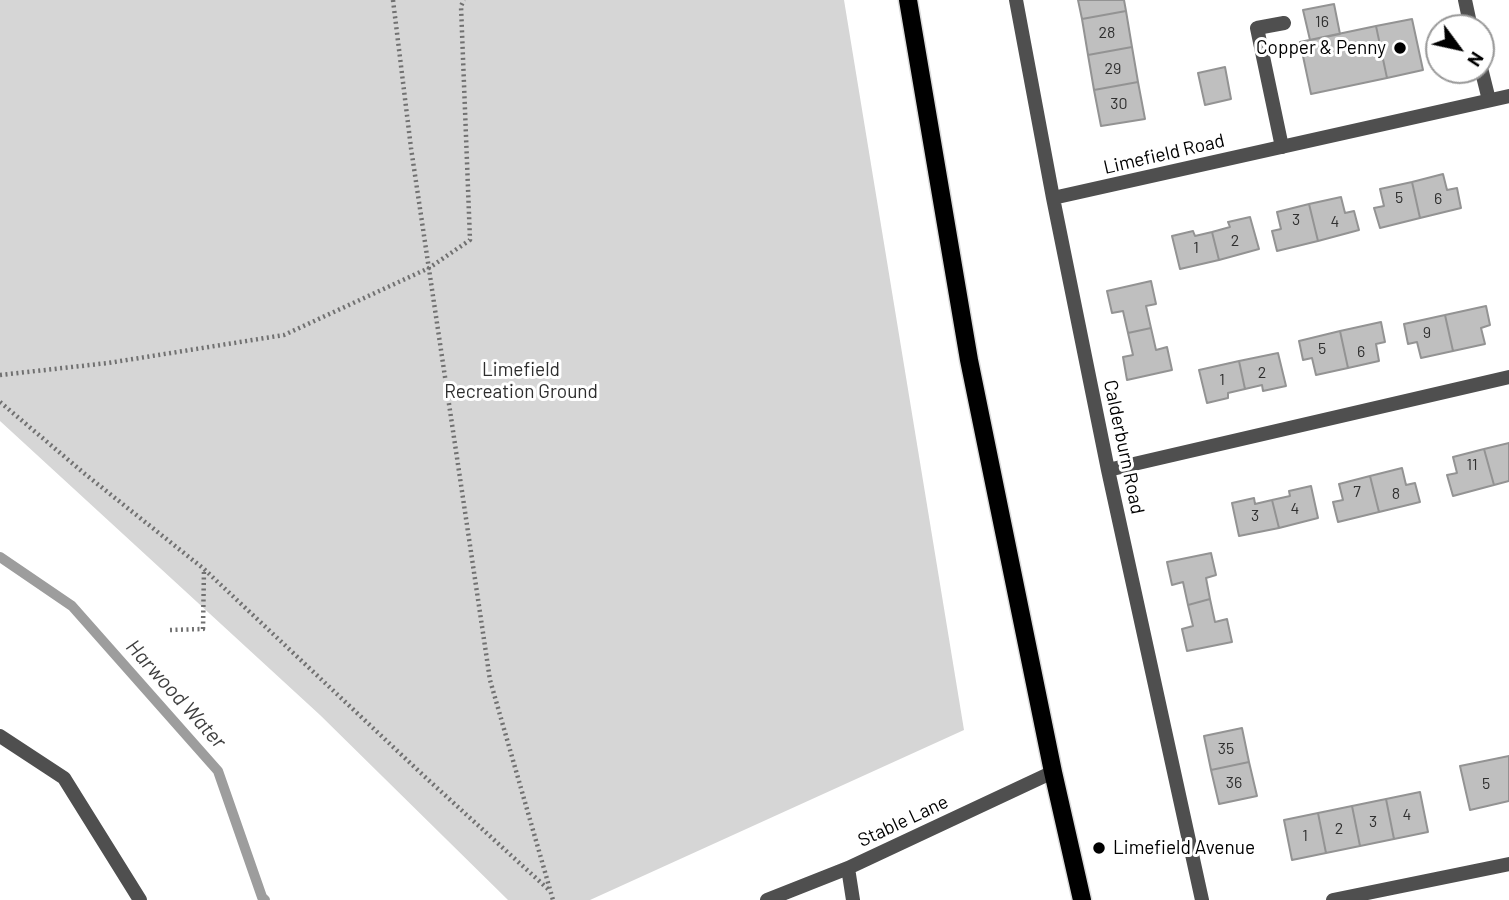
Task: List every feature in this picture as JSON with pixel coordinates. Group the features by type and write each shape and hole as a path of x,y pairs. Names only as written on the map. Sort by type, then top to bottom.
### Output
{"main road":[{"path":"908,0 969,360 1053,772 1082,900"}],"street":[{"name":"Calderburn Road","path":"1017,0 1108,470 1202,900"},
{"path":"1282,147 1257,28 1284,23"},
{"path":"1485,84 1489,100"},
{"name":"Limefield Road","path":"1054,198 1509,96"},
{"path":"1108,470 1509,377"},
{"path":"0,736 64,778 140,900"},
{"name":"Stable Lane","path":"767,900 848,868 1053,772"},
{"path":"1332,900 1509,864"},
{"path":"848,868 853,900"}],"path":[{"path":"393,0 411,148 489,680 553,900"},
{"path":"0,374 107,363 284,335 429,268 470,240 461,6 464,0"},
{"path":"0,402 204,569 550,891"},
{"path":"170,630 203,629 204,569"}],"green space":[{"name":"Limefield Recreation Ground","path":"0,0 844,0 964,730 590,900 508,900 320,715 0,421"}],"building":[{"path":"1078,0 1124,0 1126,11 1082,19"},
{"path":"1334,4 1340,34 1310,40 1303,10"},
{"path":"1126,11 1132,47 1088,55 1082,19"},
{"name":"Copper & Penny","path":"1412,19 1423,70 1387,78 1376,26"},
{"path":"1376,26 1387,78 1311,94 1300,42"},
{"path":"1132,47 1138,82 1094,90 1088,55"},
{"path":"1225,67 1231,99 1205,105 1198,73"},
{"path":"1138,82 1145,119 1101,126 1094,90"},
{"path":"1443,174 1447,190 1457,188 1461,208 1420,218 1412,182"},
{"path":"1412,182 1420,218 1380,228 1374,208 1384,206 1380,189"},
{"path":"1341,197 1345,213 1354,211 1359,230 1318,241 1309,204"},
{"path":"1309,204 1318,241 1277,251 1272,231 1281,229 1277,212"},
{"path":"1250,217 1259,249 1219,260 1212,232 1230,227 1228,222"},
{"path":"1193,231 1195,236 1212,232 1219,260 1180,269 1172,236"},
{"path":"1151,281 1156,304 1146,306 1151,328 1128,333 1123,311 1112,313 1107,291"},
{"path":"1486,306 1490,325 1481,328 1485,344 1453,351 1445,315"},
{"path":"1445,315 1453,351 1421,358 1417,342 1408,344 1404,324"},
{"path":"1381,322 1385,342 1376,344 1379,361 1348,368 1340,331"},
{"path":"1151,328 1156,350 1167,347 1172,370 1127,380 1123,357 1133,355 1128,333"},
{"path":"1340,331 1348,368 1316,375 1312,358 1303,360 1299,341"},
{"path":"1278,353 1286,386 1263,391 1262,385 1245,389 1239,361"},
{"path":"1239,361 1245,389 1228,393 1228,398 1207,403 1199,370"},
{"path":"1509,443 1509,481 1494,485 1484,449"},
{"path":"1484,449 1494,485 1453,496 1447,475 1457,473 1453,457"},
{"path":"1402,468 1406,485 1415,483 1420,502 1379,512 1370,476"},
{"path":"1370,476 1379,512 1338,522 1333,502 1343,500 1339,484"},
{"path":"1311,486 1318,518 1279,528 1272,500 1290,496 1289,491"},
{"path":"1254,498 1255,504 1272,500 1279,528 1239,536 1232,503"},
{"path":"1211,553 1216,575 1206,578 1210,599 1188,605 1183,582 1172,585 1167,562"},
{"path":"1210,599 1215,622 1227,619 1232,642 1187,651 1182,629 1193,626 1188,605"},
{"path":"1242,728 1249,762 1211,770 1204,736"},
{"path":"1509,756 1509,801 1470,810 1460,766"},
{"path":"1249,762 1257,796 1219,804 1211,770"},
{"path":"1420,792 1428,832 1394,839 1386,799"},
{"path":"1386,799 1394,839 1360,846 1352,806"},
{"path":"1352,806 1360,846 1326,853 1318,813"},
{"path":"1318,813 1326,853 1292,860 1284,820"}],"waterway":[{"name":"Harwood Water","path":"0,557 72,606 218,771 265,900"}],"place":[{"name":"Copper & Penny","path":"1400,48"},
{"name":"Limefield Avenue","path":"1099,848"}]}
